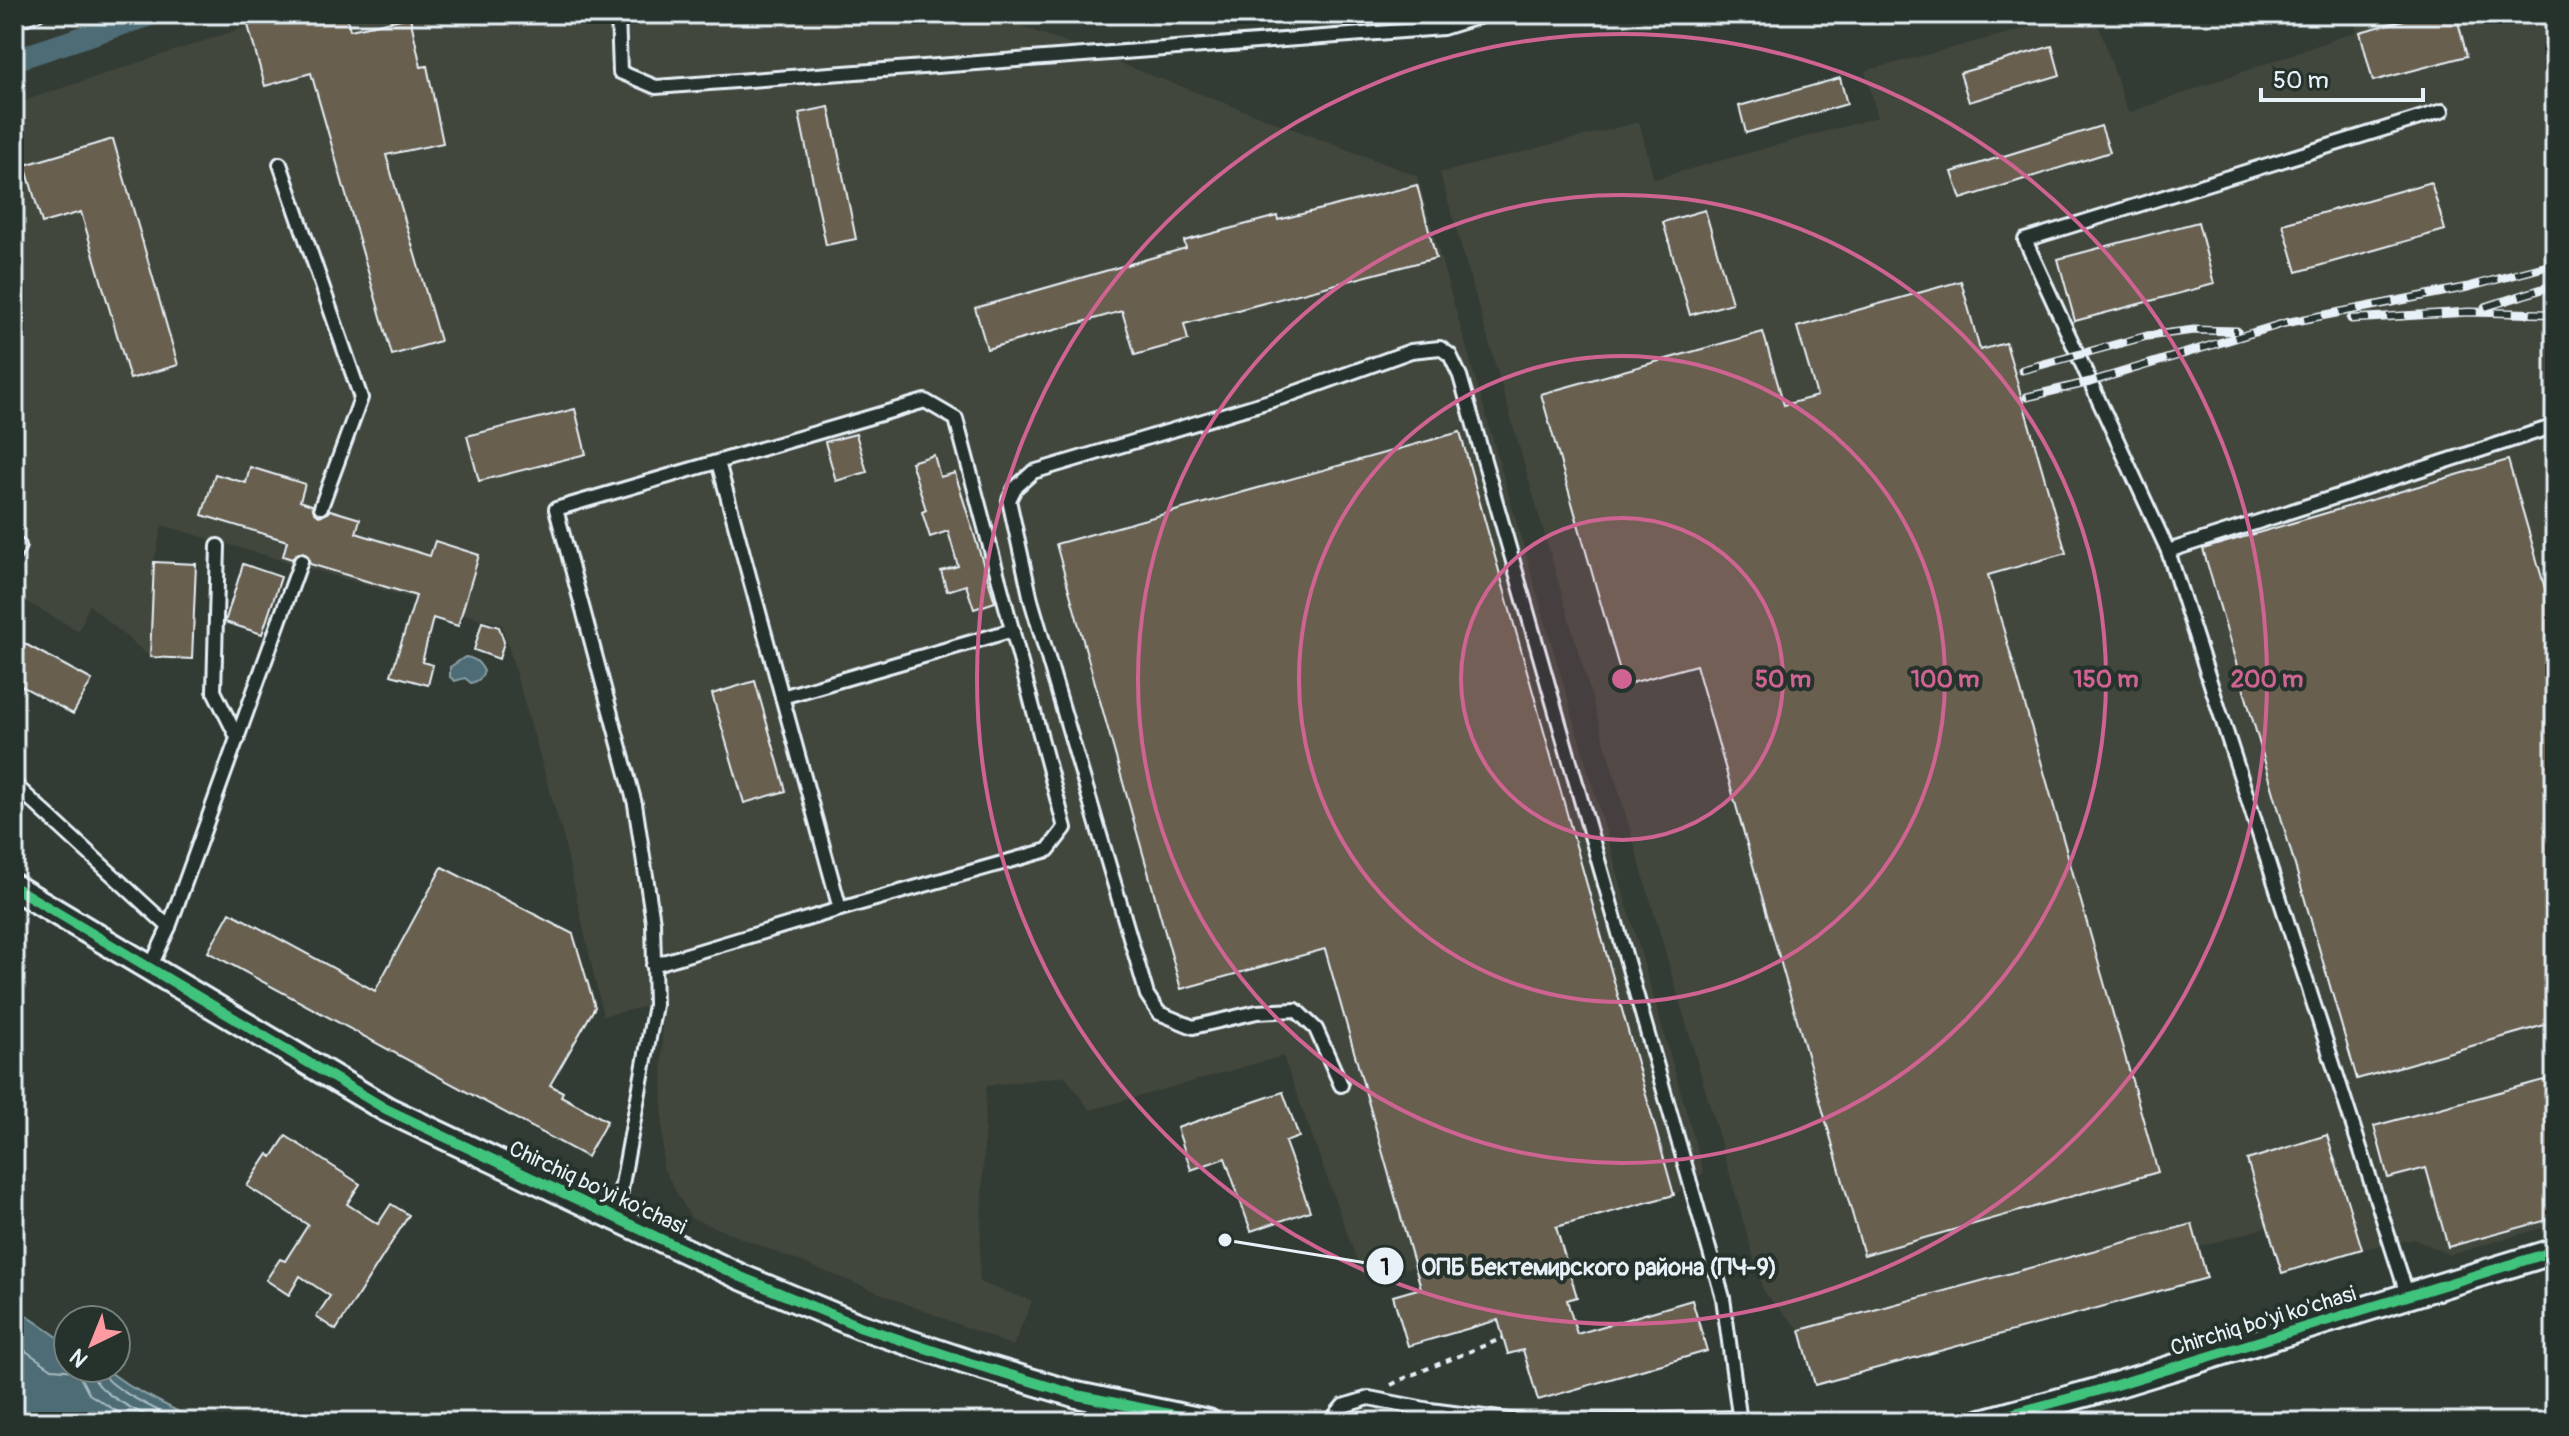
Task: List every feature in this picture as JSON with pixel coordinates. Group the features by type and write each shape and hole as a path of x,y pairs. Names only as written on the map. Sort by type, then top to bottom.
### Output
{"street":[{"name":"Chirchiq bo'yi ko'chasi","path":"14,887 386,1109 741,1277 859,1326 967,1362 1077,1395 1208,1422"},
{"name":"Chirchiq bo'yi ko'chasi","path":"1982,1422 2093,1392 2555,1251"}],"lane":[{"path":"14,21 37,14"},
{"path":"618,14 620,72 656,87 1443,28 1488,14"},
{"path":"2408,1297 2168,551 2025,240 2442,111"},
{"path":"280,164 361,398 321,507"},
{"path":"1341,1085 1316,1029 1296,1010 1257,1012 1193,1027 1159,1013 1147,995 1031,600 1009,500 1015,488 1033,472 1283,397 1411,351 1440,348 1450,355 1460,376 1723,1298 1740,1420 1584,1422"},
{"path":"616,1217 655,1005 653,965 653,922 635,804 556,509 925,401 956,419 1065,828 1048,850 653,965"},
{"path":"2168,551 2555,426"},
{"path":"718,462 840,909"},
{"path":"218,546 214,691 238,739"},
{"path":"150,968 169,927 301,561"},
{"path":"782,697 1013,630"},
{"path":"14,784 169,927"},
{"path":"1330,1422 1343,1406 1369,1398 1430,1410 1523,1422"}],"path":[{"path":"1369,1398 1409,1376 1503,1338"}],"shaded area":[{"path":"285,14 990,14 1417,176 1704,1173 1674,1195 1415,1267 1362,1274 1283,1056 1090,1110 1065,1076 986,1086 979,1282 1032,1301 1013,1346 691,1218 663,1168 662,1003 603,1016 563,836 502,625 162,525 154,562 150,657 89,605 79,631 14,595 14,104"},
{"path":"2081,14 2095,14 2128,113 2357,31 2353,14 2555,14 2555,1224 2450,1255 2415,1239 2362,1249 2282,1273 2267,1227 2199,1247 2207,1278 1815,1385 1800,1330 1764,1293 1440,173 1639,122 1654,179 1878,117 1865,71"}],"water":[{"path":"465,657 476,661 484,671 471,683 465,678 455,681 450,677 450,667"},
{"path":"14,1307 52,1333 52,1384 127,1384 198,1422 14,1422"}],"building":[{"path":"285,14 346,14 350,30 410,17 421,67 427,66 443,143 386,155 440,341 392,355 311,73 265,86 248,25"},
{"path":"2426,14 2456,14 2467,56 2373,81 2360,32"},
{"path":"2052,46 2060,75 1969,102 1960,73"},
{"path":"1840,78 1847,104 1746,133 1739,106"},
{"path":"829,107 856,239 826,245 799,113"},
{"path":"2101,126 2110,152 1961,199 1952,172"},
{"path":"113,139 178,365 130,379 81,212 42,223 25,165"},
{"path":"2431,182 2445,230 2297,272 2283,224"},
{"path":"1417,185 1436,258 1184,324 1188,340 1135,355 1122,311 987,349 975,308 1186,248 1184,241 1277,216 1278,220"},
{"path":"1705,210 1732,303 1690,315 1663,222"},
{"path":"2198,222 2214,284 2075,321 2058,259"},
{"path":"1961,281 1980,350 2006,343 2066,553 1988,575 2158,1172 1864,1255 1696,665 1624,685 1541,394 1763,332 1784,405 1817,396 1797,327"},
{"path":"575,409 586,454 479,481 467,436"},
{"path":"1460,432 1674,1195 1556,1227 1577,1297 1567,1300 1577,1334 1692,1300 1707,1351 1538,1400 1523,1350 1508,1354 1498,1320 1408,1346 1393,1296 1421,1288 1325,949 1181,989 1056,544"},
{"path":"856,434 867,472 836,481 825,442"},
{"path":"934,455 940,477 955,473 995,602 974,609 966,585 947,591 941,571 958,566 948,531 930,537 922,512 926,510 911,462"},
{"path":"2508,460 2555,623 2555,1022 2357,1079 2203,549"},
{"path":"250,467 305,484 300,501 312,505 319,516 330,510 360,519 356,533 430,556 435,541 479,555 458,626 433,618 422,662 433,665 428,685 391,675 416,596 310,564 303,552 292,559 283,556 287,541 202,515 215,474 246,483"},
{"path":"154,562 196,564 192,659 150,657"},
{"path":"243,564 281,577 262,634 225,622"},
{"path":"482,622 499,627 504,642 499,659 474,650"},
{"path":"14,638 92,680 73,714 14,682"},
{"path":"755,681 786,791 744,803 712,694"},
{"path":"442,867 573,934 595,1007 550,1085 563,1092 561,1096 607,1121 587,1157 208,952 230,912 375,991"},
{"path":"2555,1077 2555,1218 2448,1247 2426,1168 2388,1178 2374,1126"},
{"path":"1283,1092 1299,1137 1285,1142 1310,1211 1251,1231 1225,1158 1191,1170 1177,1128"},
{"path":"2327,1135 2362,1249 2282,1273 2247,1160"},
{"path":"286,1136 360,1184 347,1204 378,1224 391,1204 409,1215 336,1330 316,1317 330,1296 300,1276 289,1295 266,1280 280,1259 285,1261 308,1225 247,1186 268,1154 272,1157"},
{"path":"2192,1224 2207,1278 1815,1385 1800,1330"}],"waterway":[{"path":"14,60 153,14"}],"railway":[{"path":"2027,397 2090,382 2285,323 2468,287 2555,264"},
{"path":"2485,307 2555,285"},
{"path":"2351,319 2469,312 2555,314"},
{"path":"2022,370 2147,336 2194,330 2237,331"}],"cycle path":[{"path":"14,887 386,1109 741,1277 859,1326 967,1362 1077,1395 1208,1422"},
{"path":"1982,1422 2093,1392 2555,1251"}],"place":[{"name":"ОПБ Бектемирского района (ПЧ-9)","path":"1225,1240"}]}
